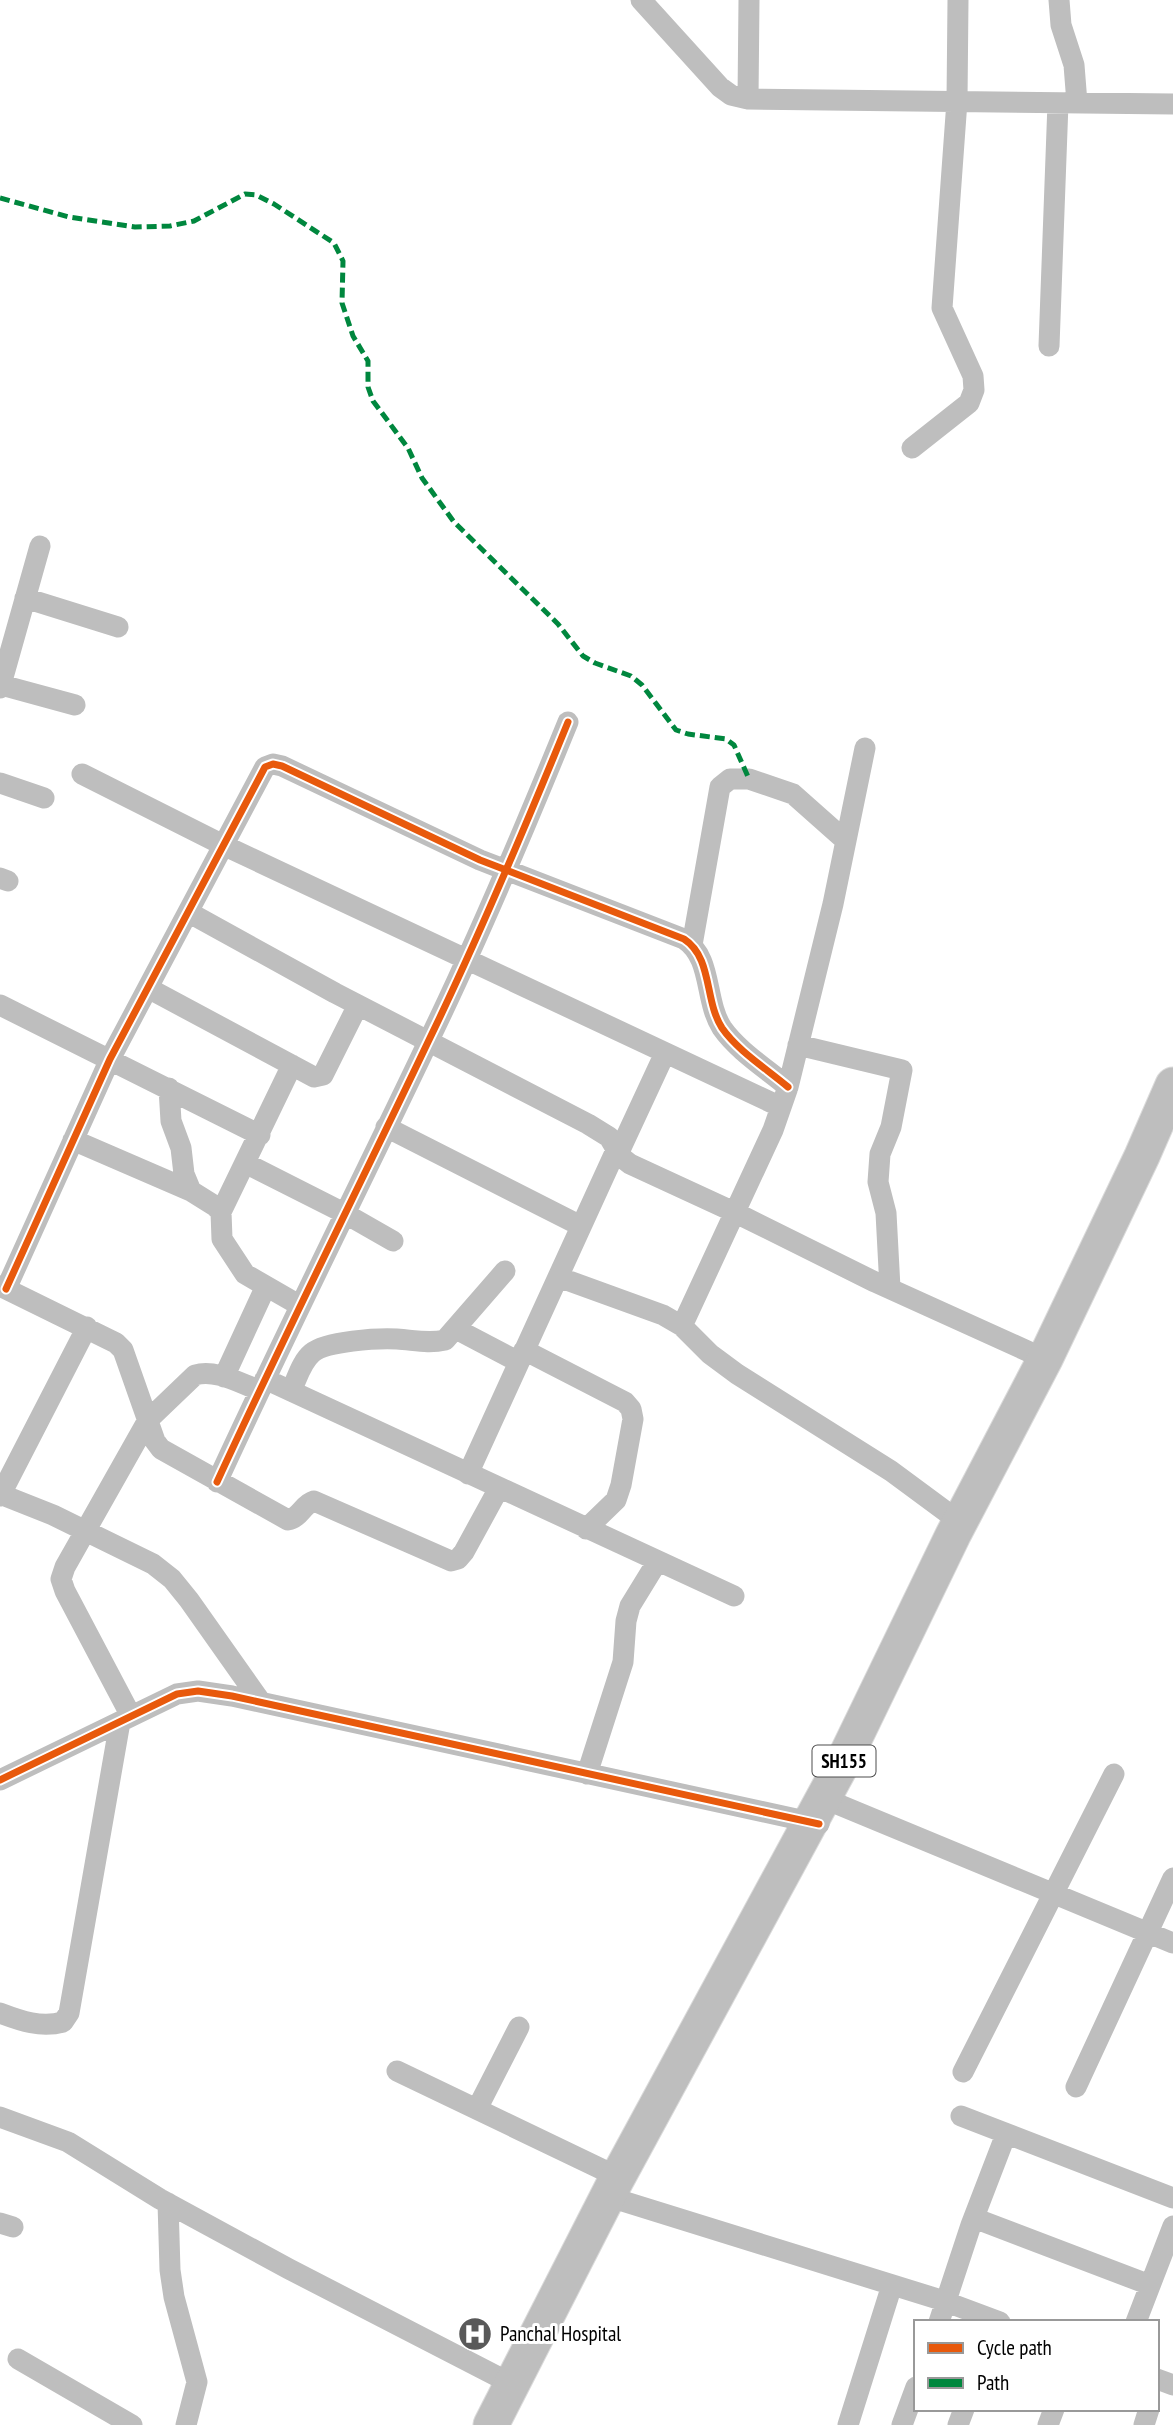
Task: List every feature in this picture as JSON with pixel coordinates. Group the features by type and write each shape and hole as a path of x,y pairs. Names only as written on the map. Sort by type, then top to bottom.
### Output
{"main road":[{"name":"SH155","path":"820,1816 850,1748 960,1522 1045,1359 1173,1085"},
{"name":"SH155","path":"491,2425 820,1816 1139,1206 1173,1118"},
{"name":"SH155","path":"512,2425 533,2384 617,2188"}],"street":[{"path":"641,0 720,87 731,95 748,99 1173,104"},
{"path":"748,99 749,0"},
{"path":"749,43 763,0"},
{"path":"912,448 969,404 974,390 972,376 942,308 957,101 958,0"},
{"path":"1049,346 1067,103 1074,65 1061,25 1059,0"},
{"path":"40,546 25,598 8,633 0,686 75,705"},
{"path":"25,598 118,627"},
{"path":"217,1482 299,1305 467,959 507,871 568,722"},
{"path":"682,1326 772,1130 788,1087 833,904 865,748"},
{"path":"499,1488 464,1552 458,1559 450,1561 314,1501 309,1502 295,1519 288,1520 161,1449 122,1350 116,1343 3,1288 110,1059 265,767 273,764 507,871 684,939 701,956 710,1000 722,1027 738,1046 788,1087"},
{"path":"82,774 223,845 781,1107"},
{"path":"692,945 720,787 730,779 749,779 793,794 846,841"},
{"path":"0,783 44,798"},
{"path":"188,912 358,1005 588,1124 609,1137 629,1164 1045,1359"},
{"path":"148,988 314,1077 323,1075 358,1005"},
{"path":"0,1005 260,1135"},
{"path":"799,1045 902,1070 891,1127 880,1154 878,1182 886,1213 890,1288"},
{"path":"468,1474 581,1226 665,1053"},
{"path":"292,1065 221,1212 222,1239 245,1274 299,1305"},
{"path":"169,1088 171,1121 181,1148 184,1174 191,1191"},
{"path":"386,1127 581,1226"},
{"path":"73,1140 191,1191 221,1212"},
{"path":"245,1163 393,1241"},
{"path":"291,1391 304,1363 313,1352 334,1345 395,1339 430,1343 445,1340 505,1270"},
{"path":"558,1277 663,1315 682,1326 710,1354 737,1374 891,1471 960,1522"},
{"path":"224,1377 266,1286"},
{"path":"87,1327 0,1495 85,1531 153,1564 172,1579 261,1702"},
{"path":"456,1329 625,1402 631,1409 633,1419 621,1485 615,1500 586,1529"},
{"path":"0,2013 21,2021 51,2025 63,2022 69,2013 125,1719 61,1579 65,1567 148,1420 195,1375 204,1372 291,1391 734,1596"},
{"path":"587,1774 623,1662 626,1621 630,1606 657,1562"},
{"path":"0,1780 177,1694 198,1691 261,1702 587,1774 820,1816 1054,1893 1173,1943"},
{"path":"963,2072 1114,1774"},
{"path":"1076,2087 1173,1878"},
{"path":"477,2109 519,2027"},
{"path":"397,2071 477,2109 617,2188 891,2285 942,2312 988,2320"},
{"path":"961,2116 1173,2198"},
{"path":"0,2117 68,2142 168,2203 289,2269 512,2384"},
{"path":"942,2312 1006,2134"},
{"path":"168,2203 170,2270 174,2297 197,2382 186,2425"},
{"path":"974,2218 1150,2285"},
{"path":"1137,2320 1173,2226"},
{"path":"848,2425 891,2285"},
{"path":"18,2359 132,2425"},
{"path":"902,2425 914,2392"}],"marked path":[{"path":"0,198 69,217 135,227 170,226 194,221 245,194 256,195 334,243 343,261 342,303 353,336 368,361 368,387 373,401 408,448 422,478 454,522 558,624 583,656 631,676 642,685 676,730 726,739 734,745 749,779"}],"cycle path":[{"path":"217,1482 465,963 568,722"},
{"path":"6,1289 110,1059 265,767 273,764 480,860 684,939 700,957 716,1017 722,1028 744,1052 788,1087"},
{"path":"0,1780 177,1694 198,1691 232,1696 819,1824"}],"place":[{"name":"Panchal Hospital","path":"475,2334"}]}
